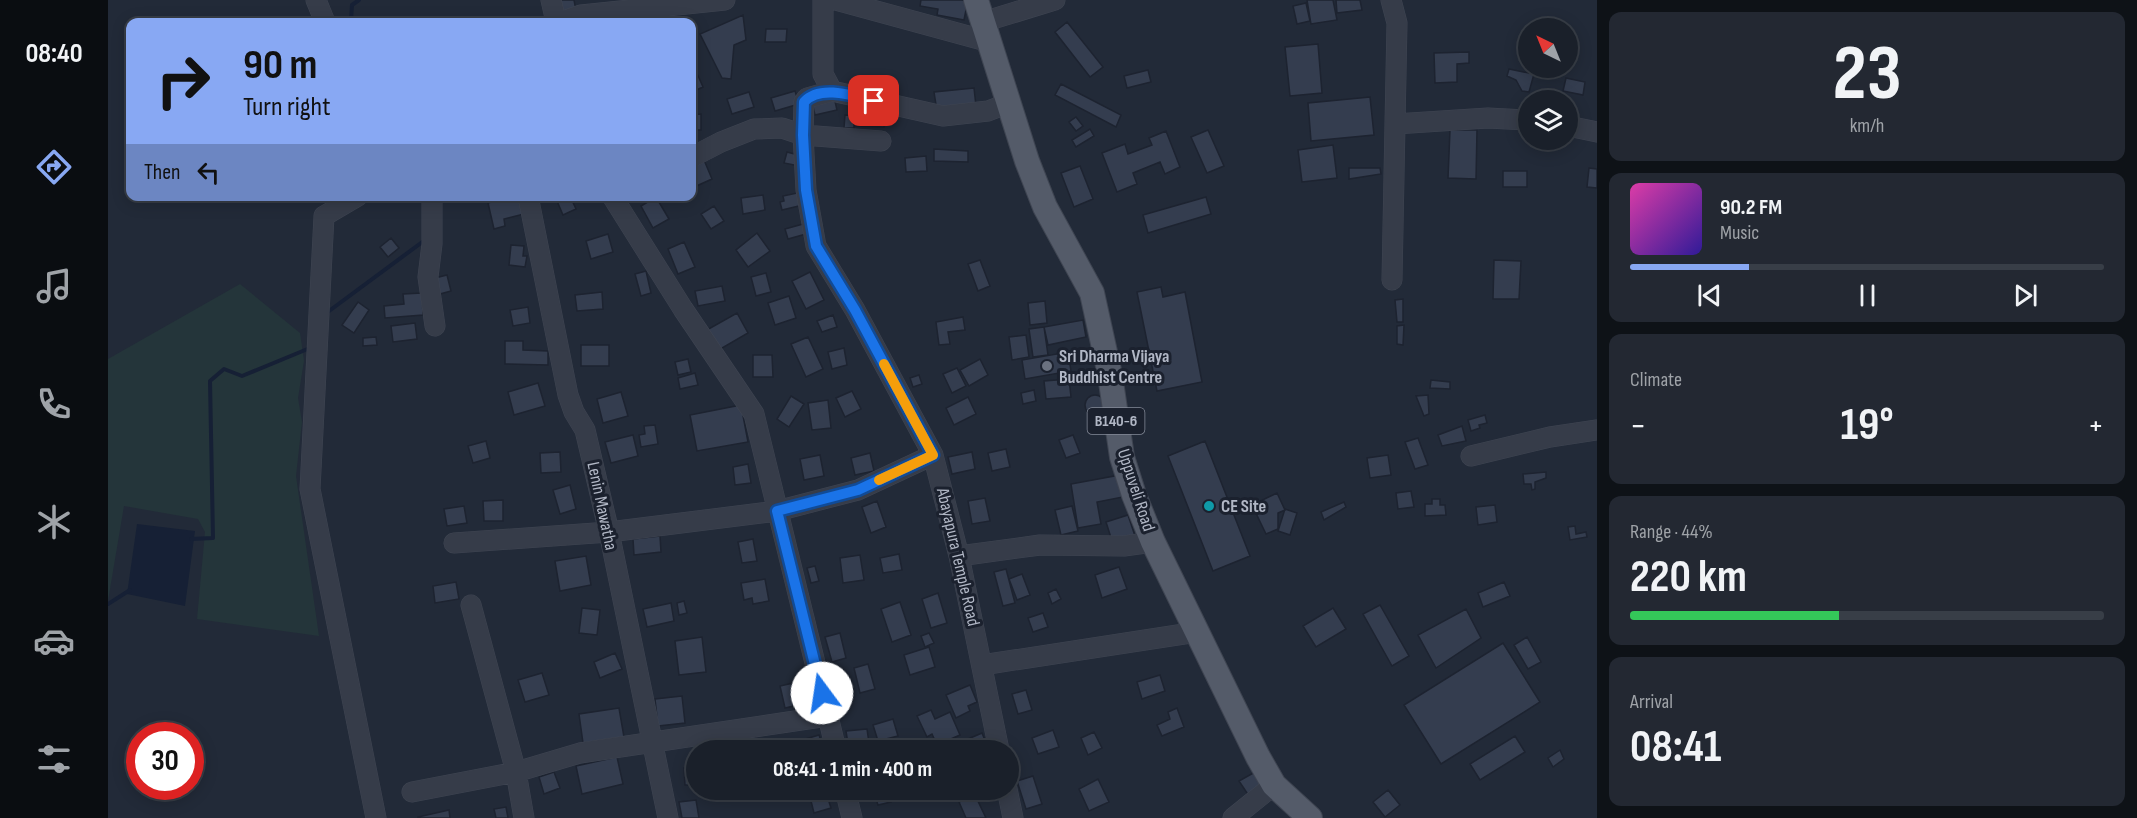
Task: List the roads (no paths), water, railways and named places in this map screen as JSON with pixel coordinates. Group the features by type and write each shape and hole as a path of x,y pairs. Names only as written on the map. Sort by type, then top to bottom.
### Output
{"main road":[{"name":"Uppuveli Road","path":"983,21 1027,161 1045,207 1092,293 1110,375 1122,457 1134,495 1154,542 1258,757 1274,785 1310,818"}],"street":[{"path":"316,0 323,18"},
{"path":"551,0 555,18"},
{"path":"572,18 581,15 725,0"},
{"path":"823,0 823,74 832,91 944,116 988,111 1009,103"},
{"path":"836,0 983,21 1055,0"},
{"path":"1391,0 1396,23 1392,279"},
{"name":"Abayapura Temple Road","path":"832,91 807,98 804,102 806,190 816,246 855,310 933,455 959,556 997,740"},
{"path":"1395,124 1488,118 1518,120"},
{"path":"696,156 720,142 754,129 782,128 803,135 881,141"},
{"path":"1578,128 1597,132"},
{"path":"350,201 324,216 310,489 376,818"},
{"path":"432,201 432,244 428,277 435,326"},
{"name":"Lenin Mawatha","path":"529,201 568,395 574,412 585,430 609,532 668,818"},
{"path":"616,201 683,309 754,414 834,740"},
{"path":"1471,456 1550,437 1597,430"},
{"path":"454,543 609,532 777,511 858,490 933,455"},
{"path":"959,556 1040,546 1124,546 1154,542"},
{"path":"471,605 516,772 524,818"},
{"path":"982,665 1197,632"},
{"path":"412,792 516,772 580,753 828,716"},
{"path":"1233,818 1274,785"},
{"path":"848,800 852,818"},
{"path":"1009,800 1013,818"}],"water":[{"path":"137,524 195,531 185,606 127,594"}],"waterway":[{"path":"351,18 352,5 359,0"},
{"path":"325,314 425,240"},
{"path":"191,539 213,538 210,381 224,369 242,376 310,348"},
{"path":"108,604 130,590"}],"place":[{"name":"Sri Dharma Vijaya Buddhist Centre","path":"1047,366"},
{"name":"CE Site","path":"1209,506"}]}
